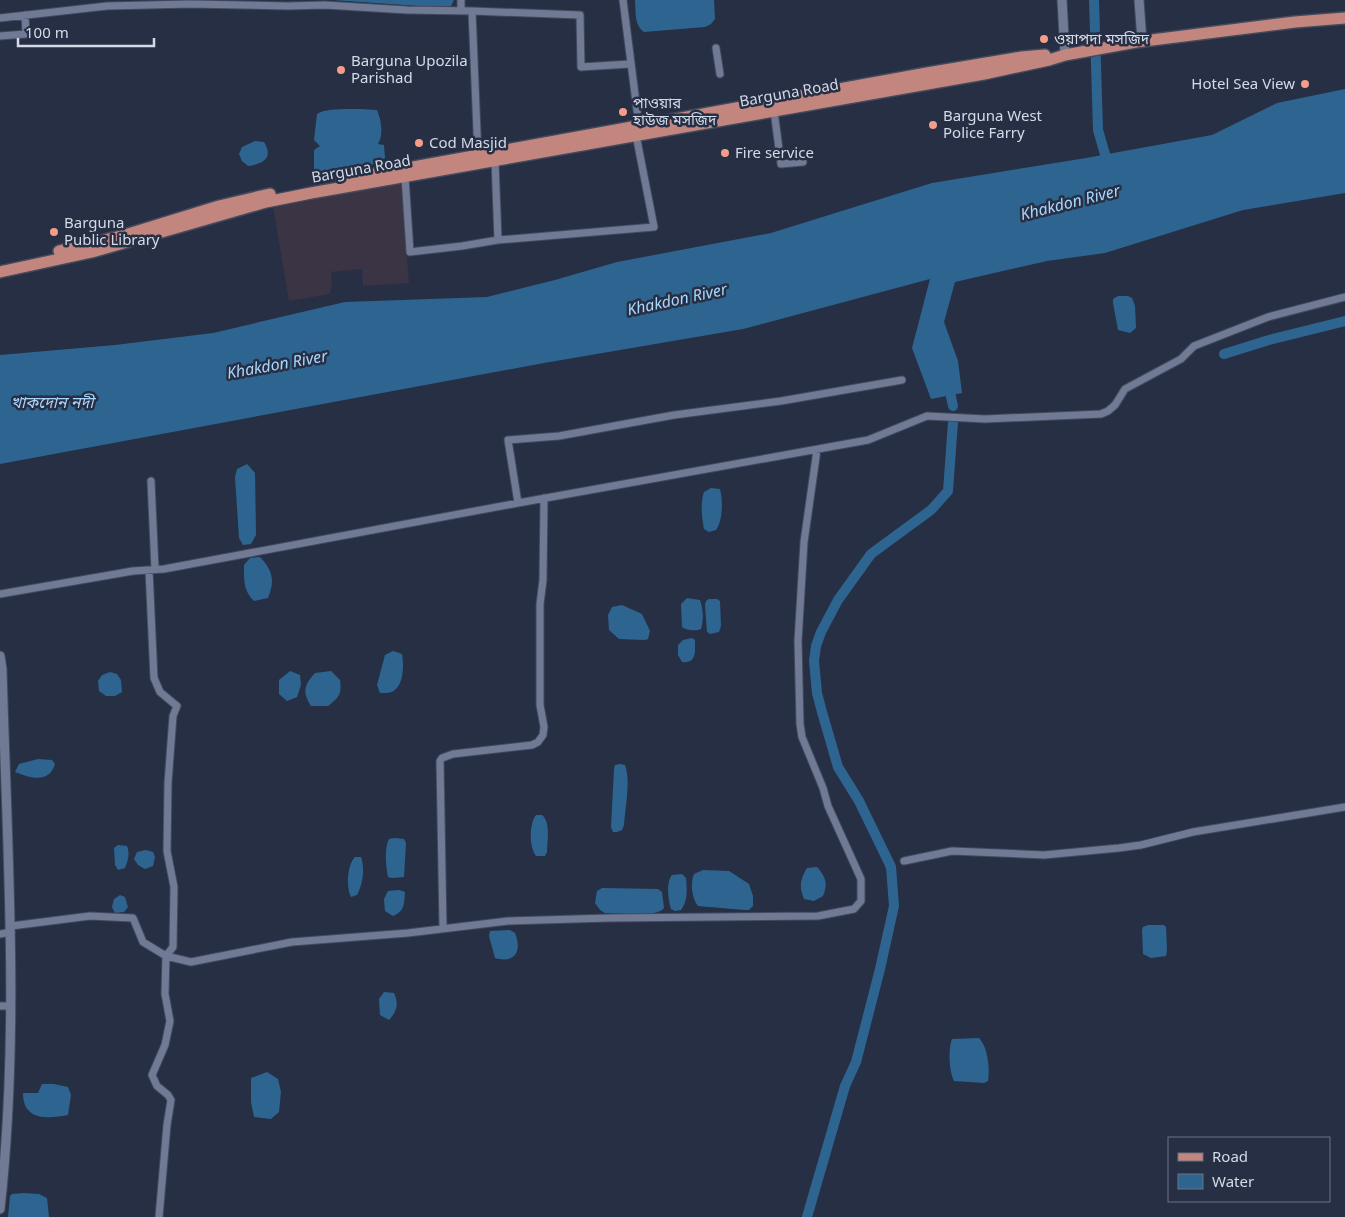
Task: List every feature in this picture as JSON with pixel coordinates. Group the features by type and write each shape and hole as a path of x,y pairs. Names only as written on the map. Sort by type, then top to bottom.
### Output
{"main road":[{"name":"Barguna Road","path":"0,265 125,235 196,212 239,201 375,174 478,156 774,111 984,74 1080,52 1139,42 1295,22 1345,18"},
{"name":"Barguna Road","path":"0,272 92,252 266,202 495,161 638,131 1022,57 1061,56"}],"street":[{"path":"75,0 75,9"},
{"path":"461,0 461,11"},
{"path":"405,177 410,252 498,240 654,227 638,131 623,0"},
{"path":"1061,56 1062,0"},
{"path":"1139,0 1139,42"},
{"path":"0,18 107,6 288,3 407,10 580,15 581,67 630,64"},
{"path":"472,11 478,156"},
{"path":"0,36 26,34 25,15"},
{"path":"716,48 720,74"},
{"path":"774,111 781,164 803,162"},
{"path":"495,161 498,240"},
{"path":"0,594 133,571 152,570 816,450 868,440 927,416 986,419 1101,414 1108,412 1115,405 1125,389 1181,359 1194,346 1268,318 1345,296"},
{"path":"518,503 508,440 559,436 674,414 781,401 902,380"},
{"path":"0,934 11,929 90,916 133,918 143,942 166,956 191,962 292,942 408,933 508,921 818,916 854,909 861,901 861,879 828,806 820,780 802,737 800,724 798,640 804,542 816,450"},
{"path":"151,481 154,678 160,692 177,706 173,716 168,783 167,851 174,887 173,947 166,956 165,994 170,1021 165,1045 152,1074 157,1086 171,1100 166,1125 159,1217"},
{"path":"443,928 440,761 442,758 453,754 532,745 538,742 543,735 544,727 540,705 540,604 543,580 544,498"},
{"path":"0,656 11,929 11,1066 0,1209"},
{"path":"904,861 952,851 1052,855 1120,848 1141,845 1193,832 1345,807"},
{"path":"0,1006 11,1006"}],"shaded area":[{"path":"401,183 409,283 363,286 362,269 331,272 330,294 289,301 273,206"}],"water":[{"path":"333,0 454,0 451,6 447,7"},
{"path":"635,0 714,0 715,19 705,27 644,32 637,22"},
{"name":"খাকদোন নদী","path":"1345,89 1345,193 1243,210 1105,253 1047,261 955,282 944,322 958,361 962,393 931,399 912,348 930,279 743,329 544,363 0,464 0,355 115,345 213,333 345,302 487,297 617,262 771,233 932,183 1212,135 1277,103"},
{"path":"331,110 377,110 381,127 381,136 378,144 384,145 385,158 363,167 317,177 314,175 314,150 320,146 314,140 317,114"},
{"path":"255,141 264,142 268,152 267,156 262,162 248,166 242,161 239,154 242,147"},
{"path":"1118,296 1132,298 1135,306 1136,328 1130,333 1118,330 1113,299"},
{"path":"247,464 255,473 256,535 251,544 243,545 239,538 235,477 237,469"},
{"path":"711,488 720,489 722,510 716,530 709,532 704,529 702,506 704,492"},
{"path":"260,557 272,576 272,586 268,598 254,601 246,589 244,565 250,558"},
{"path":"687,598 700,600 703,614 701,629 692,630 682,627 681,604"},
{"path":"709,599 720,601 721,626 719,632 710,634 707,632 705,605"},
{"path":"622,605 642,614 650,631 648,639 619,639 609,630 608,615 612,607"},
{"path":"692,638 695,640 693,659 682,662 678,655 678,645 683,640"},
{"path":"393,651 402,654 403,669 401,680 392,692 380,693 377,685 385,655"},
{"path":"290,671 300,675 301,685 297,697 287,701 279,694 279,680"},
{"path":"331,671 340,680 341,689 339,695 328,706 311,706 305,693 308,681 315,673"},
{"path":"110,672 117,674 121,680 122,692 115,696 106,696 99,691 98,681 102,675"},
{"path":"38,759 52,760 55,764 48,775 38,778 15,772 19,764"},
{"path":"615,765 625,765 628,778 624,825 622,830 613,832 611,827 614,769"},
{"path":"536,815 542,815 547,822 548,837 545,856 536,856 532,847 531,830"},
{"path":"389,839 404,839 406,843 404,877 392,878 388,877 386,853"},
{"path":"118,845 127,846 128,860 125,868 118,870 115,865 114,848"},
{"path":"146,850 153,852 155,857 153,866 145,869 138,865 134,859 137,852"},
{"path":"355,857 361,857 363,876 357,895 351,897 348,888 348,877 350,865"},
{"path":"817,867 825,881 823,896 814,901 804,899 801,891 803,876 807,868"},
{"path":"703,870 729,871 749,884 753,896 753,906 749,910 745,910 698,906 693,895 692,882 694,874"},
{"path":"682,874 686,878 686,899 681,910 675,911 671,909 670,905 669,882 672,875"},
{"path":"602,888 658,889 662,892 664,908 654,913 646,914 605,913 595,903 597,891"},
{"path":"399,890 405,892 404,904 400,912 393,916 385,911 384,899 388,891"},
{"path":"120,895 125,897 128,907 124,912 115,913 112,907 114,899"},
{"path":"1148,925 1164,925 1166,927 1166,956 1151,958 1143,954 1142,930 1143,927"},
{"path":"510,930 515,933 517,939 516,954 508,959 495,958 489,936 490,931"},
{"path":"384,992 394,993 397,1004 394,1014 389,1020 380,1015 379,999"},
{"path":"979,1038 988,1058 988,1081 984,1083 954,1081 950,1060 952,1039"},
{"path":"267,1072 278,1079 281,1092 279,1112 271,1119 254,1117 251,1102 251,1078"},
{"path":"42,1084 68,1087 71,1095 68,1115 38,1116 27,1109 23,1093 38,1093"},
{"path":"12,1194 39,1194 47,1198 49,1217 8,1217 10,1196"}],"waterway":[{"path":"1094,0 1098,130 1109,168"},
{"path":"1224,354 1269,340 1345,321"},
{"path":"948,383 953,406"},
{"path":"807,1217 845,1086 856,1062 894,906 891,867 859,801 838,767 817,693 814,661 816,646 821,632 838,600 871,554 931,510 948,491 953,422"}],"place":[{"name":"ওয়াপদা মসজিদ","path":"1044,39"},
{"name":"Barguna Upozila Parishad","path":"341,70"},
{"name":"Hotel Sea View","path":"1305,84"},
{"name":"পাওয়ার হাউজ মসজিদ","path":"623,112"},
{"name":"Barguna West Police Farry","path":"933,125"},
{"name":"Cod Masjid","path":"419,143"},
{"name":"Fire service","path":"725,153"},
{"name":"Barguna Public Library","path":"54,232"}],"water label":[{"name":"Khakdon River","path":"1070,202"},
{"name":"Khakdon River","path":"677,299"},
{"name":"Khakdon River","path":"277,364"}]}
